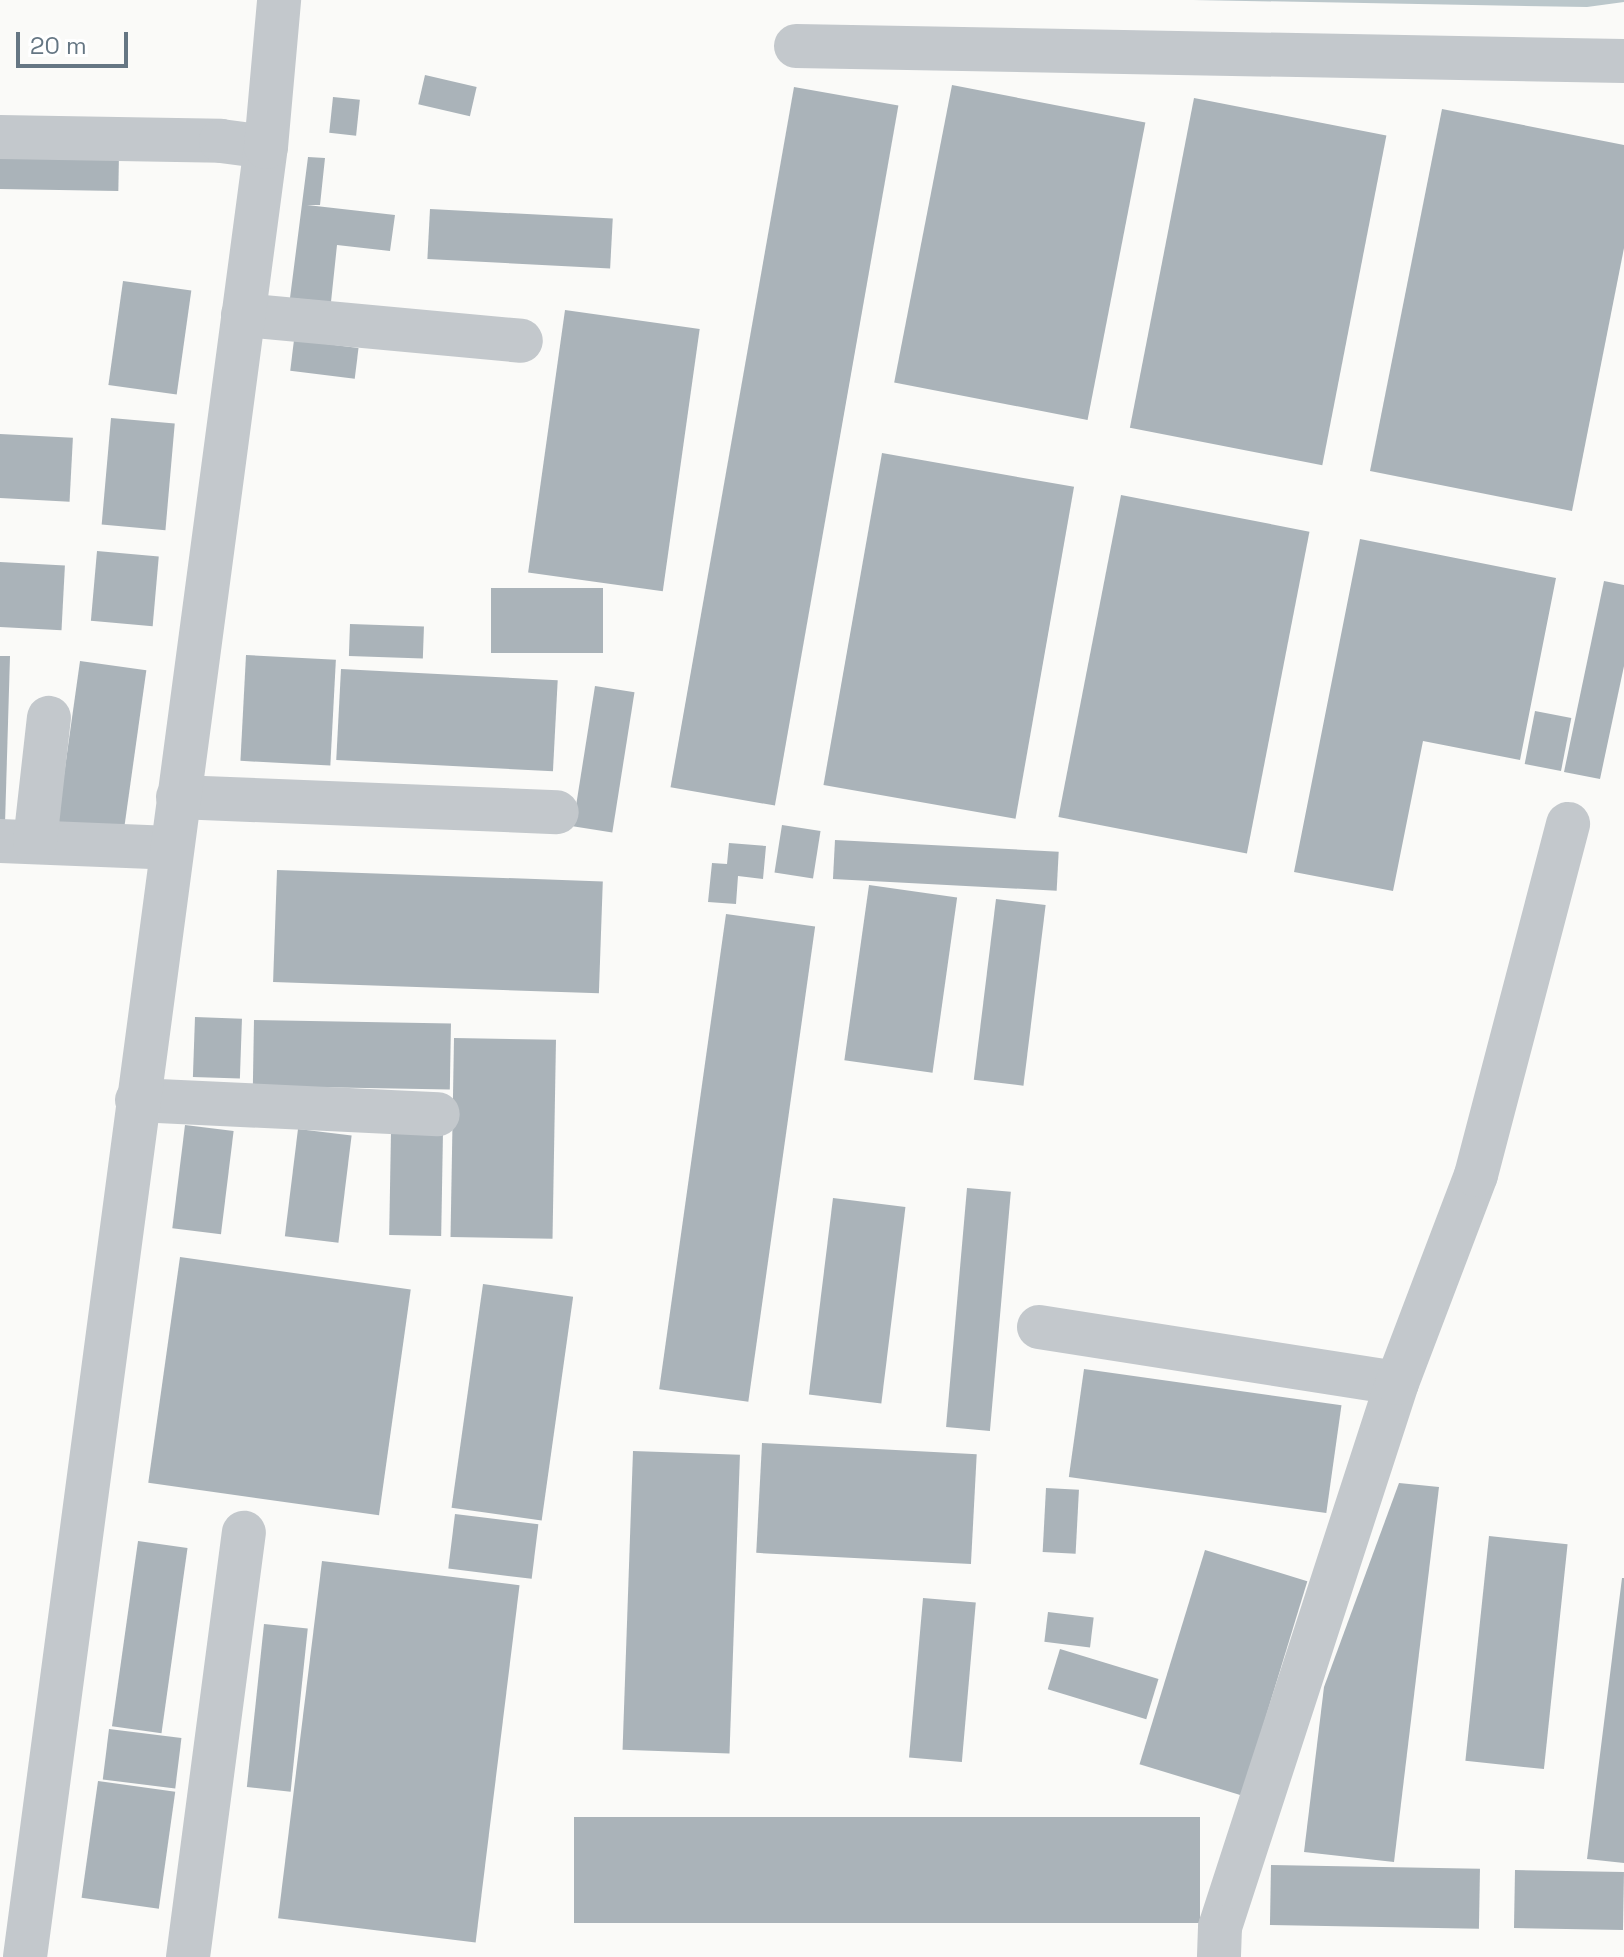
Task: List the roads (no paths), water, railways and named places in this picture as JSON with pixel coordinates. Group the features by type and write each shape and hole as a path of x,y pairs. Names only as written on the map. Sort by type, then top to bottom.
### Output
{"street":[{"path":"25,1957 266,147 279,3"},
{"path":"796,46 1624,61"},
{"path":"0,137 221,141 266,147"},
{"path":"243,315 521,341"},
{"path":"49,718 17,842 171,848"},
{"path":"178,797 557,812"},
{"path":"1219,1957 1220,1927 1397,1383 1476,1175 1568,824"},
{"path":"137,1100 438,1114"},
{"path":"1039,1327 1397,1383"},
{"path":"188,1957 244,1533"}]}
